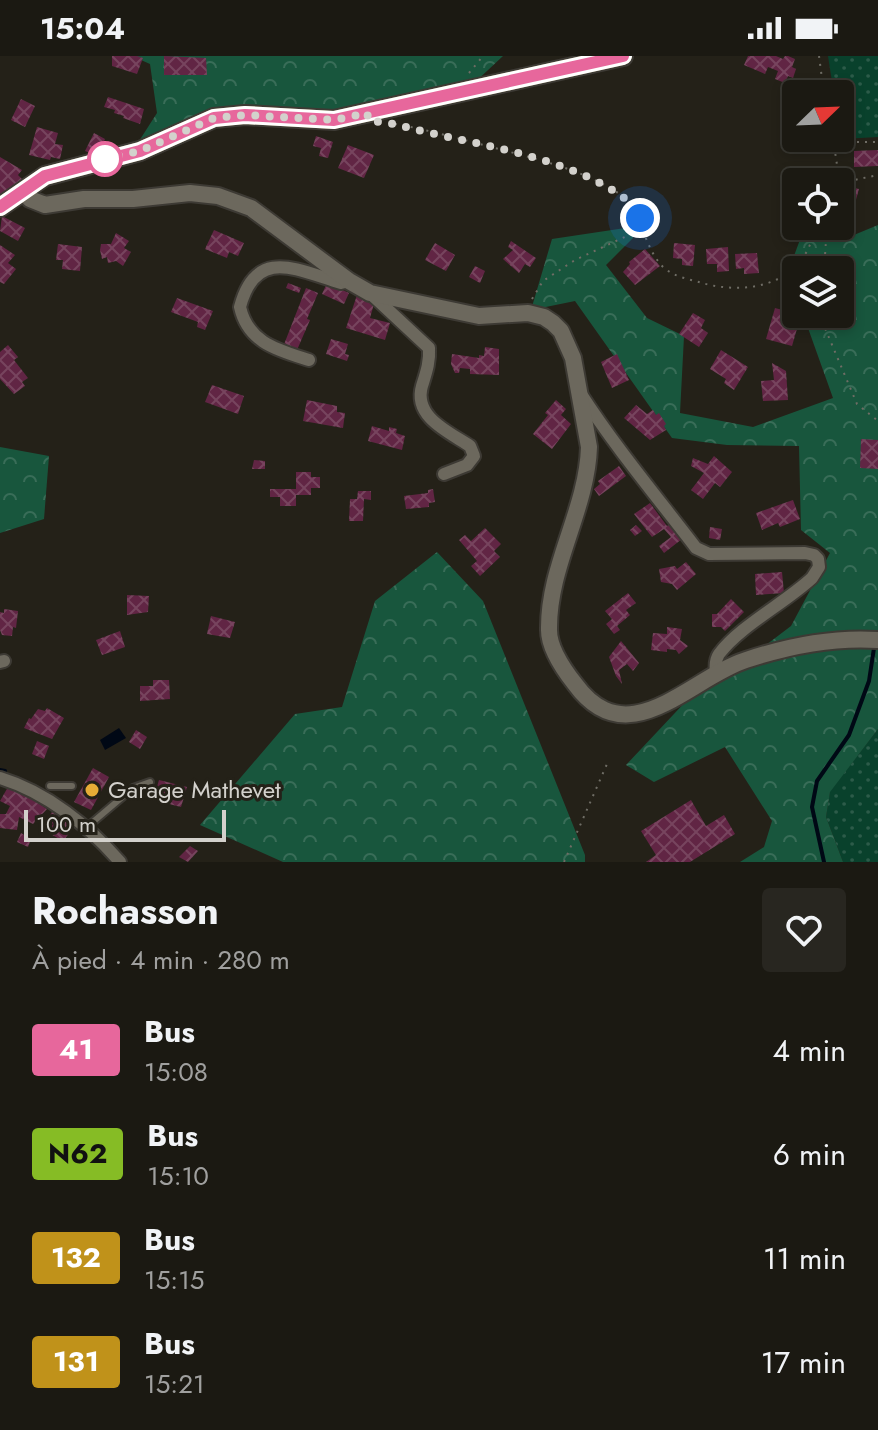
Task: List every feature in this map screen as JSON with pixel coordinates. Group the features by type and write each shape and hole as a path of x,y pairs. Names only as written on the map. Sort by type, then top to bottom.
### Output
{"main road":[{"path":"0,207 45,176 140,151 214,118 245,115 334,120 623,56"}],"street":[{"path":"24,192 30,199 45,205 84,199 133,199 190,193 218,196 251,208 349,281 370,293 429,348 430,360 421,393 423,407 431,420 470,446 474,456 467,465 444,474"},
{"path":"309,360 260,342 247,327 240,307 248,285 265,267 275,266 285,266 341,283 349,281"},
{"path":"370,293 479,316 528,313 553,323 561,331 573,358 589,460 552,584 549,633 554,650 584,695 597,706 623,714 641,714 657,709 716,672 743,660 851,638 878,640"},
{"path":"579,391 617,447 696,548 709,554 805,553 818,559 819,567 812,578 750,626 719,655 715,663 716,672"},
{"path":"0,778 21,784 87,827 120,862"}],"lane":[{"path":"87,827 133,788 150,782"},
{"path":"50,786 72,786"}],"path":[{"path":"819,56 822,80"},
{"path":"367,113 369,121 405,126 482,145 593,180 617,192 632,205 656,258 677,276 734,289 765,283 789,271 806,252 812,240"},
{"path":"854,141 878,142"},
{"path":"854,180 878,175"},
{"path":"528,313 529,304 543,281 575,260 643,229"},
{"path":"825,328 857,404 878,421"},
{"path":"564,862 607,764"}],"green space":[{"path":"132,56 503,56 472,85 358,112 260,111 132,152 157,113 150,64"},
{"path":"828,56 878,56 878,137 854,138 854,80 832,80"},
{"path":"878,225 878,729 830,792 826,817 843,862 740,862 764,847 772,821 725,747 654,782 626,765 689,698 721,679 791,626 830,553 801,530 799,446 727,445 672,438 575,301 531,310 552,239 632,227 633,238 606,265 647,318 684,336 680,413 753,427 833,398 808,328 854,328 854,256 794,256 800,240 837,242 854,240 854,235"},
{"path":"0,447 49,456 44,519 0,533"},
{"path":"437,552 483,601 585,855 585,862 283,862 200,825 295,714 342,707 375,601"},
{"path":"878,729 878,862 843,862 826,817 830,791"}],"shaded area":[{"path":"119,728 126,738 105,750 100,740"}],"building":[{"path":"112,56 143,58 137,74 112,66"},
{"path":"164,56 206,58 207,75 164,75"},
{"path":"748,56 783,59 788,56 795,59 792,67 796,69 793,78 788,76 782,82 775,79 778,71 768,67 765,74 744,65"},
{"path":"108,97 144,109 140,124 104,107"},
{"path":"21,99 35,106 25,127 11,120"},
{"path":"37,127 58,133 55,144 63,145 60,159 29,155"},
{"path":"94,133 105,139 102,146 106,148 104,154 99,152 97,156 85,151"},
{"path":"316,136 333,142 328,158 319,156 321,148 313,146"},
{"path":"348,145 374,155 364,178 338,168"},
{"path":"878,150 878,166 854,167 854,151"},
{"path":"0,157 22,170 18,175 23,180 2,199 0,197"},
{"path":"854,188 859,189 854,207"},
{"path":"2,216 25,228 18,241 0,231"},
{"path":"214,230 244,243 238,256 229,252 227,258 205,249"},
{"path":"116,233 129,241 124,248 131,252 123,266 116,261 108,263 107,257 102,259 100,250 101,244 111,244"},
{"path":"511,241 536,258 530,267 525,264 519,273 503,259 513,250 508,247"},
{"path":"435,243 455,255 446,271 425,260"},
{"path":"674,243 695,245 693,266 682,265 682,259 673,258"},
{"path":"58,244 82,247 80,271 62,269 63,260 56,260"},
{"path":"0,245 15,255 8,263 16,269 4,284 0,282"},
{"path":"728,247 729,271 717,272 717,264 707,264 706,249"},
{"path":"645,249 660,266 635,285 623,272 629,262"},
{"path":"757,253 759,273 744,274 744,268 736,269 735,254"},
{"path":"475,266 485,271 480,283 469,277"},
{"path":"288,283 301,288 299,293 286,288"},
{"path":"327,283 349,293 344,304 322,294"},
{"path":"306,288 318,293 307,319 310,320 297,350 283,347"},
{"path":"357,295 374,304 370,318 390,323 385,340 346,328"},
{"path":"177,298 213,311 205,330 197,327 198,322 171,312"},
{"path":"775,308 782,310 782,328 797,328 792,346 766,339"},
{"path":"693,313 705,320 701,328 708,333 699,347 679,334"},
{"path":"331,339 348,344 345,354 349,355 347,361 326,354"},
{"path":"8,345 18,357 14,360 28,378 22,382 25,386 14,394 0,379 0,352"},
{"path":"485,347 499,349 499,375 470,374 470,369 460,368 459,373 455,373 451,364 452,354 479,358 479,355 484,356"},
{"path":"721,350 748,367 734,390 724,383 726,379 710,369"},
{"path":"617,354 629,380 612,388 601,362"},
{"path":"772,363 786,371 788,400 763,401 761,381 774,380"},
{"path":"212,385 244,396 238,414 205,402"},
{"path":"307,400 337,406 337,412 345,413 343,428 303,421"},
{"path":"556,400 566,409 561,415 571,424 552,449 533,434"},
{"path":"636,405 647,414 653,410 656,415 659,413 666,430 650,440 624,418"},
{"path":"372,426 389,431 389,427 397,429 396,433 405,436 402,450 368,441"},
{"path":"861,439 878,440 878,469 860,468"},
{"path":"714,456 732,472 720,487 715,483 703,499 691,490 704,473 691,466 693,458 708,464"},
{"path":"254,460 265,461 265,469 252,469"},
{"path":"619,466 626,476 599,496 594,489 600,484 598,481"},
{"path":"296,472 311,472 311,477 320,477 320,488 311,488 311,495 296,495 296,506 280,506 280,497 270,497 270,489 296,489"},
{"path":"433,489 435,502 429,503 429,507 406,509 404,496 428,493"},
{"path":"358,491 371,491 371,500 364,499 363,521 349,521 350,499 357,499"},
{"path":"793,500 800,519 762,530 756,513"},
{"path":"650,503 667,526 671,524 682,539 664,553 659,546 671,537 664,529 652,537 634,514"},
{"path":"636,525 642,531 635,536 630,530"},
{"path":"710,527 722,529 720,540 709,538"},
{"path":"485,528 501,544 494,551 500,557 480,576 471,566 477,561 459,540 465,535 471,541"},
{"path":"686,562 696,574 677,590 672,584 661,582 659,569 675,566 677,569"},
{"path":"782,572 784,593 756,595 755,574"},
{"path":"628,593 636,603 626,610 630,615 617,626 620,630 614,634 606,624 612,619 605,611"},
{"path":"127,595 149,596 148,612 127,615"},
{"path":"731,599 744,612 725,631 721,627 712,627 712,614 717,614"},
{"path":"4,609 18,611 12,636 2,635 0,630 0,612 4,613"},
{"path":"211,616 235,622 230,638 207,634"},
{"path":"667,627 682,629 680,640 688,646 679,654 676,650 651,650 653,633 667,634"},
{"path":"120,631 125,647 102,655 96,640"},
{"path":"621,641 639,663 633,671 627,664 619,670 622,684 609,657"},
{"path":"153,680 169,680 170,699 140,701 140,686 153,686"},
{"path":"47,708 64,718 52,739 24,728 38,709 45,711"},
{"path":"136,730 147,737 140,749 129,742"},
{"path":"37,741 49,746 44,759 32,754"},
{"name":"Garage Mathevet","path":"93,768 109,777 91,810 74,802"},
{"path":"159,780 187,787 181,807 153,800"},
{"path":"8,787 17,789 47,809 33,824 19,817 17,830 0,828 0,814 6,814 10,806 0,801"},
{"path":"691,800 706,826 724,815 735,834 690,862 646,862 656,855 641,831"},
{"path":"52,812 74,827 63,841 47,832 53,824 47,820"},
{"path":"21,833 31,839 28,847 17,842"},
{"path":"190,846 198,851 188,862 179,857"}],"waterway":[{"path":"824,862 812,807 817,781 849,735 869,681 874,648"},
{"path":"0,770 5,771"}],"bus line":[{"name":"41","path":"0,207 45,176 77,165 140,151 190,126 214,118 258,115 334,120 623,56"}],"place":[{"name":"Garage Mathevet","path":"92,790"}],"route":[{"path":"105,159 140,151 190,126 214,118 258,115 334,120 367,113 369,121 405,126 523,156 593,180 617,192 632,205 640,218"}]}
